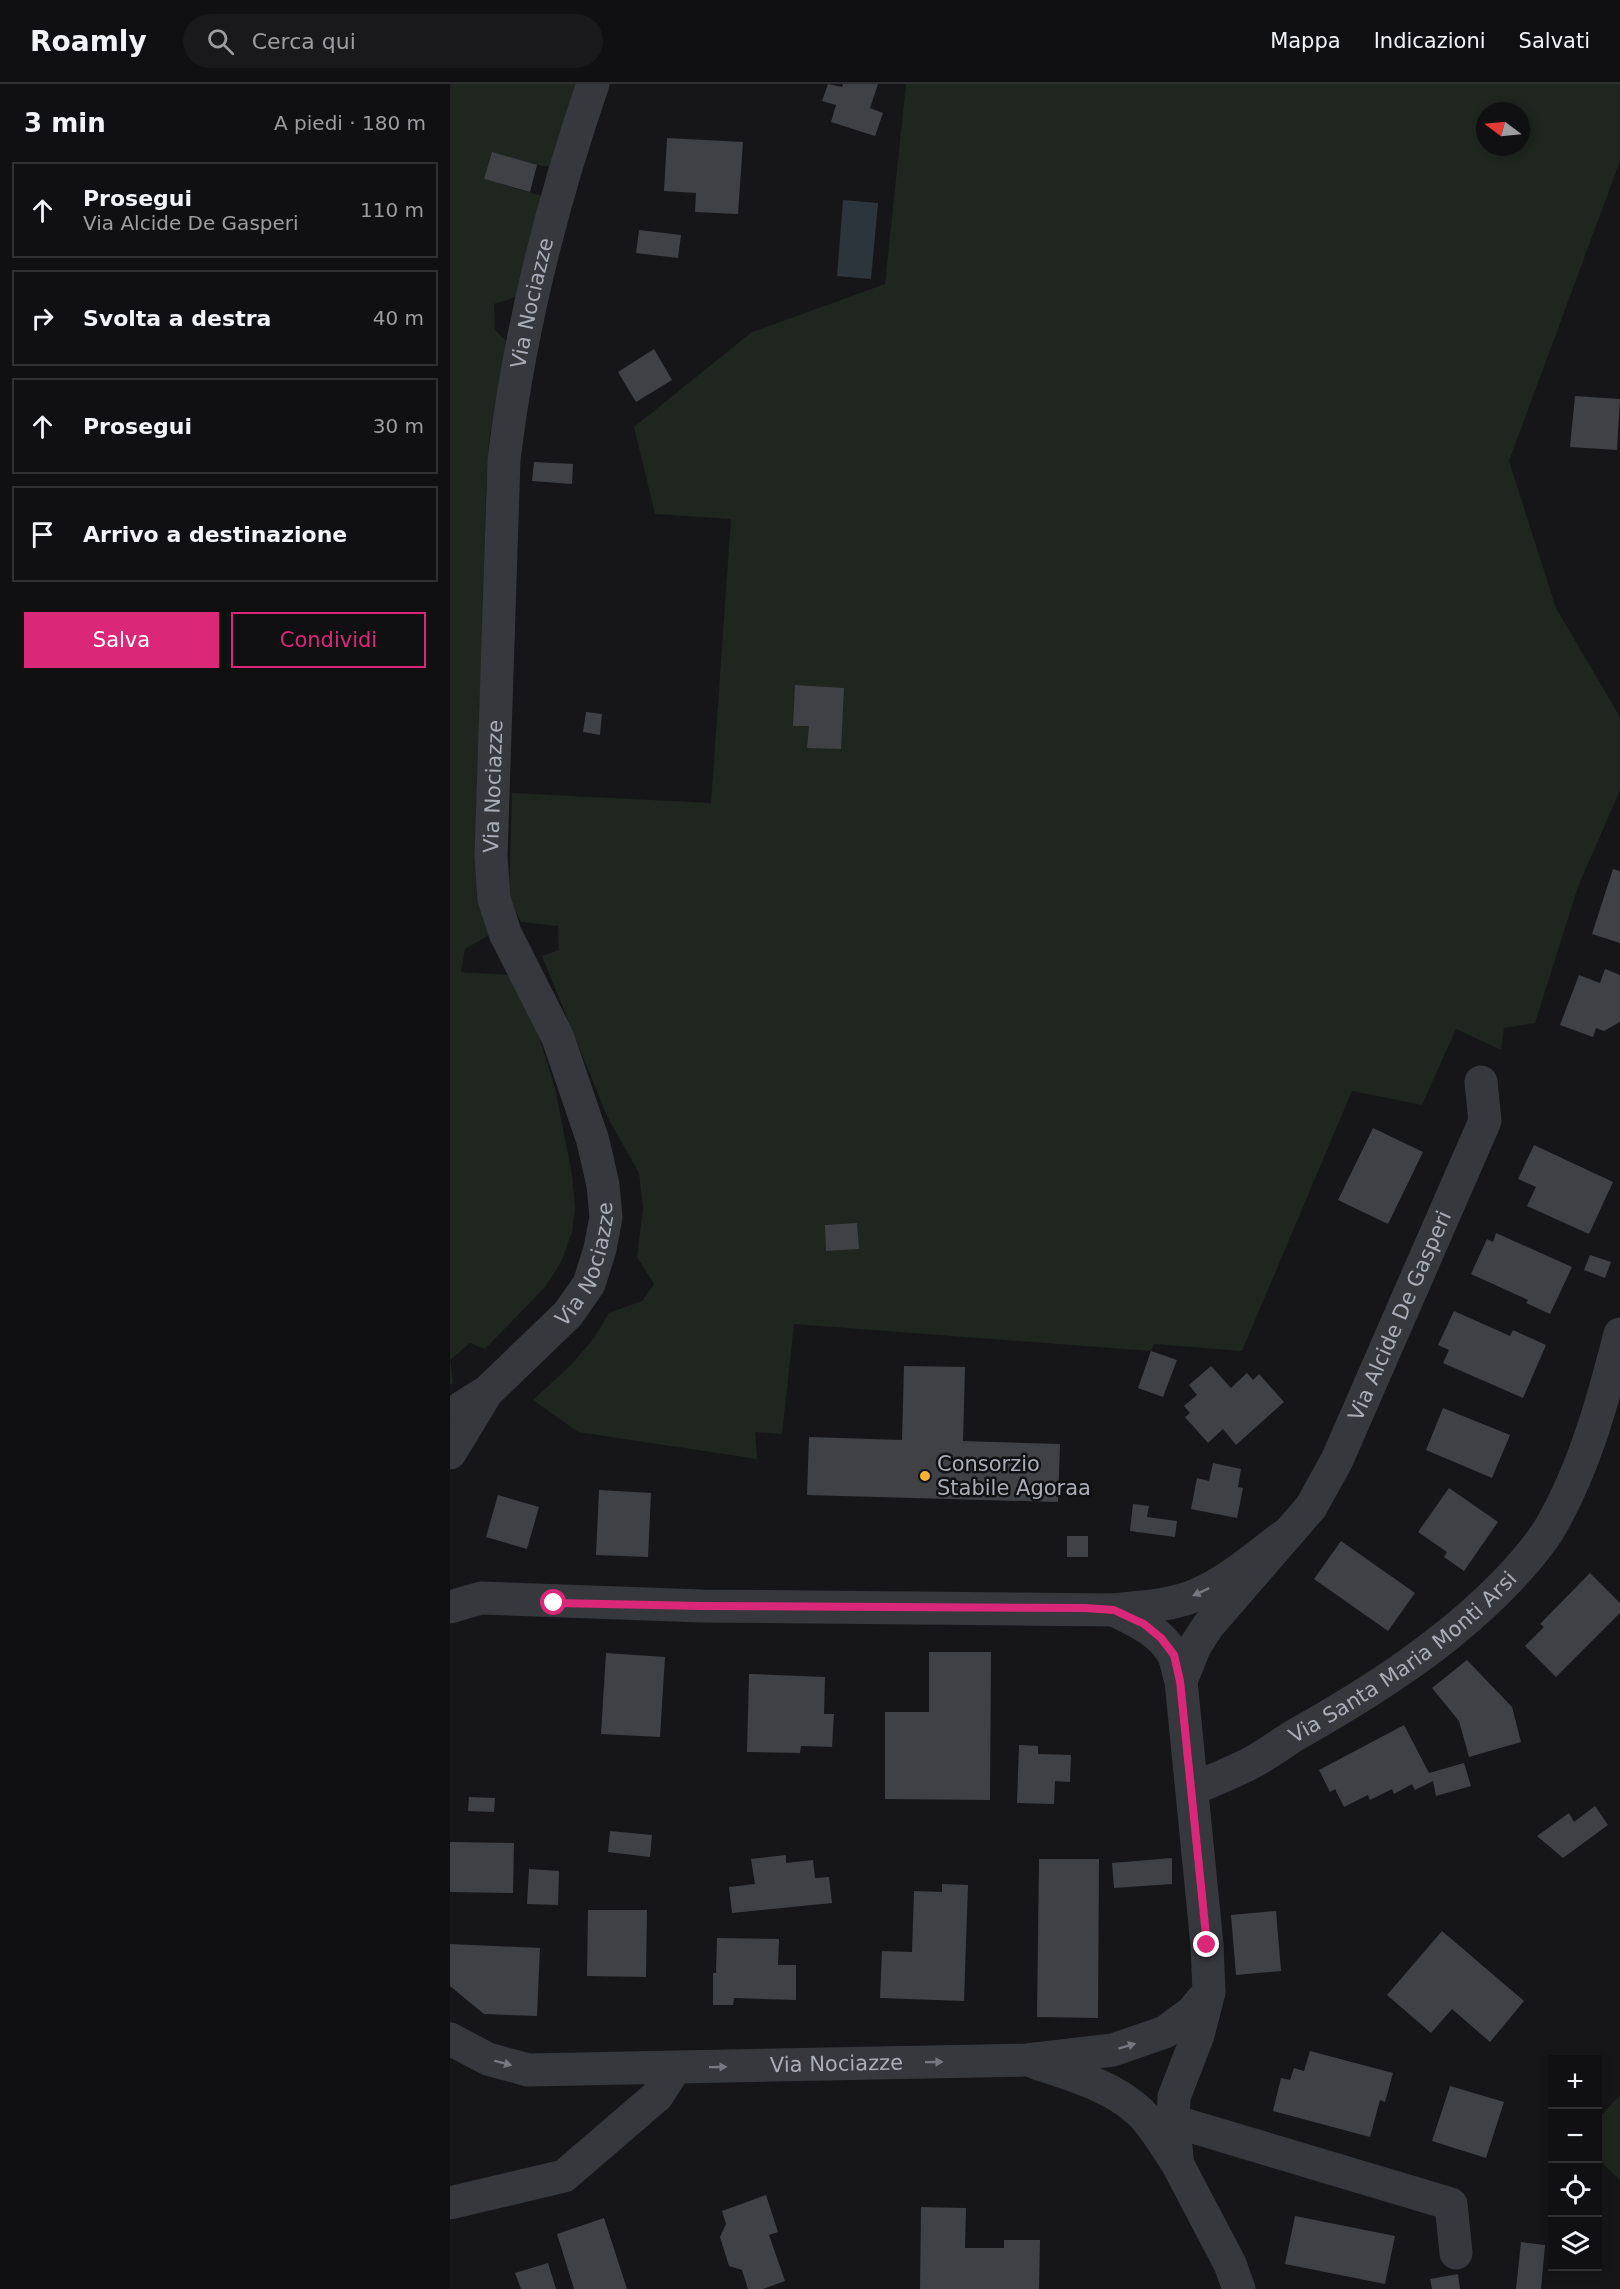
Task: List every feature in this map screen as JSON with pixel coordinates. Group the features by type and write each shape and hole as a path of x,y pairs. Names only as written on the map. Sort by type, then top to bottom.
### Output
{"street":[{"name":"Via Nociazze","path":"450,1415 488,1391 568,1314 589,1284 600,1249 606,1217 603,1185 593,1141 558,1038 505,933 494,898 491,856 504,460 511,407 557,199 593,84"},
{"name":"Via Alcide De Gasperi","path":"1284,1536 1311,1507 1337,1460 1485,1121 1481,1082"},
{"name":"Via Santa Maria Monti Arsi","path":"1193,1789 1249,1764 1274,1747 1362,1697 1430,1650 1485,1604 1521,1566 1550,1528 1577,1475 1594,1428 1620,1334"},
{"path":"450,1453 488,1391"},
{"path":"450,1607 481,1598 702,1606 1114,1610 1190,1598 1216,1585 1284,1536"},
{"path":"1180,1681 1195,1646 1208,1626 1284,1536"},
{"path":"450,1582 481,1598"},
{"path":"1114,1610 1144,1624 1161,1638 1174,1655 1180,1681 1193,1789 1209,1992 1198,2035 1174,2097 1173,2121 1178,2165"},
{"name":"Via Nociazze","path":"450,2038 488,2059 528,2070 1027,2060 1113,2050 1146,2040 1165,2032 1192,2012 1209,1992"},
{"path":"1027,2060 1088,2080 1120,2097 1142,2114 1178,2165 1230,2264 1239,2289"},
{"path":"450,2203 564,2176 657,2096 675,2068"},
{"path":"1173,2121 1451,2204 1456,2253"}],"shaded area":[{"path":"450,84 576,84 552,167 492,153 484,179 542,196 519,296 494,304 495,330 506,341 489,441 486,484 482,693 491,934 465,949 461,972 510,975 539,1037 556,1092 572,1175 575,1208 572,1232 561,1262 546,1286 485,1349 470,1343 450,1360"},
{"path":"906,84 1620,84 1620,161 1509,461 1556,608 1620,717 1620,790 1578,887 1535,1023 1504,1028 1501,1050 1456,1029 1422,1105 1352,1091 1242,1351 1154,1344 1151,1351 794,1324 782,1434 755,1432 757,1459 578,1432 533,1400 571,1365 594,1338 609,1313 642,1301 654,1284 637,1257 643,1208 639,1173 607,1116 542,956 559,950 558,926 521,922 509,898 512,793 711,803 731,519 655,514 634,427 752,332 885,284"},
{"path":"843,200 878,203 871,279 837,276"},
{"path":"450,1360 453,1383 450,1385"},
{"path":"1620,2095 1620,2180 1602,2163 1602,2115"}],"building":[{"path":"828,84 842,87 843,84 878,84 870,108 883,113 875,136 831,122 836,105 822,101"},
{"path":"667,138 743,142 738,214 695,212 696,193 664,191"},
{"path":"492,152 537,165 530,192 484,179"},
{"path":"639,230 681,235 678,258 636,253"},
{"path":"654,349 672,380 636,402 618,372"},
{"path":"1575,396 1620,399 1617,450 1570,447"},
{"path":"534,462 573,464 572,484 532,481"},
{"path":"795,685 844,688 841,749 807,748 809,726 793,726"},
{"path":"586,712 602,714 600,735 583,732"},
{"path":"1613,869 1620,871 1620,943 1592,934"},
{"path":"1605,969 1620,975 1620,1022 1604,1031 1596,1028 1593,1037 1560,1025 1579,975 1600,983"},
{"path":"1373,1128 1423,1152 1388,1224 1338,1200"},
{"path":"1534,1145 1613,1182 1589,1234 1527,1206 1536,1187 1518,1179"},
{"path":"857,1223 859,1249 826,1251 825,1225"},
{"path":"1496,1233 1572,1267 1550,1314 1526,1303 1528,1300 1471,1274 1487,1239 1493,1242"},
{"path":"1590,1255 1611,1262 1605,1278 1584,1270"},
{"path":"1454,1311 1510,1336 1513,1330 1546,1345 1523,1398 1443,1363 1449,1350 1438,1345"},
{"path":"1151,1351 1177,1360 1163,1397 1138,1388"},
{"path":"904,1366 965,1367 963,1441 1060,1444 1058,1502 807,1495 809,1437 902,1440"},
{"path":"1211,1366 1231,1388 1247,1373 1253,1380 1259,1374 1284,1402 1236,1445 1223,1429 1208,1443 1185,1417 1190,1413 1184,1406 1197,1395 1189,1385"},
{"path":"1443,1408 1510,1435 1492,1478 1426,1450"},
{"path":"1213,1463 1241,1469 1238,1487 1243,1488 1237,1518 1191,1509 1197,1478 1209,1481"},
{"path":"1449,1488 1498,1522 1464,1571 1444,1557 1447,1552 1418,1532"},
{"path":"599,1490 651,1493 648,1557 596,1555"},
{"path":"498,1495 539,1507 527,1549 486,1537"},
{"path":"1133,1504 1149,1506 1147,1517 1177,1521 1175,1537 1130,1531"},
{"path":"1067,1536 1088,1536 1088,1557 1067,1557"},
{"path":"1341,1541 1415,1593 1388,1631 1314,1579"},
{"path":"1590,1573 1620,1603 1620,1613 1556,1677 1525,1646 1544,1627 1540,1624"},
{"path":"929,1652 991,1652 990,1800 885,1799 885,1712 929,1712"},
{"path":"606,1653 665,1657 660,1737 601,1734"},
{"path":"1467,1660 1512,1707 1521,1742 1469,1757 1459,1721 1432,1688"},
{"path":"749,1674 825,1677 824,1714 834,1714 832,1747 801,1746 800,1753 747,1752"},
{"path":"1404,1725 1429,1773 1464,1763 1471,1786 1436,1796 1433,1781 1415,1790 1412,1784 1394,1794 1392,1789 1370,1800 1368,1795 1344,1807 1335,1789 1330,1792 1319,1770"},
{"path":"1019,1745 1038,1746 1038,1754 1071,1755 1070,1782 1055,1781 1054,1804 1017,1803"},
{"path":"469,1797 495,1798 494,1812 468,1811"},
{"path":"1595,1806 1608,1825 1563,1858 1537,1836 1569,1813 1574,1822"},
{"path":"610,1831 652,1835 650,1857 608,1852"},
{"path":"450,1842 514,1843 513,1893 450,1892"},
{"path":"786,1855 786,1863 813,1860 815,1878 829,1877 832,1903 732,1913 729,1887 755,1884 751,1859"},
{"path":"1172,1858 1172,1884 1114,1888 1112,1863"},
{"path":"1039,1859 1099,1859 1098,2018 1037,2017"},
{"path":"529,1869 559,1871 558,1905 527,1904"},
{"path":"942,1884 968,1885 964,2001 880,1998 882,1951 912,1952 914,1891 942,1892"},
{"path":"588,1910 647,1910 646,1977 587,1976"},
{"path":"1276,1911 1281,1971 1236,1975 1231,1915"},
{"path":"1442,1931 1524,2001 1490,2042 1452,2009 1431,2033 1387,1995"},
{"path":"717,1938 779,1939 778,1965 796,1965 796,2000 734,1998 733,2005 713,2005 713,1973 716,1973"},
{"path":"450,1944 540,1948 537,2016 484,2014 450,1986"},
{"path":"1310,2051 1393,2073 1385,2102 1380,2100 1370,2137 1273,2111 1281,2078 1290,2080 1294,2068 1304,2071"},
{"path":"1450,2086 1504,2102 1486,2158 1432,2141"},
{"path":"766,2195 778,2232 769,2235 785,2281 763,2289 748,2289 742,2270 729,2266 720,2237 726,2224 722,2211"},
{"path":"921,2207 966,2208 965,2248 1004,2248 1004,2240 1040,2240 1039,2289 920,2289"},
{"path":"1295,2216 1395,2236 1385,2284 1285,2264"},
{"path":"604,2218 627,2289 574,2289 557,2234"},
{"path":"1521,2242 1545,2245 1541,2289 1516,2289"},
{"path":"548,2263 556,2289 521,2289 515,2273"},
{"path":"1458,2274 1460,2289 1432,2289 1430,2279"}],"place":[{"name":"Consorzio Stabile Agoraa","path":"925,1476"}],"route":[{"path":"554,1603 1085,1608 1114,1610 1144,1624 1161,1638 1174,1655 1180,1681 1193,1789 1207,1945"}]}
